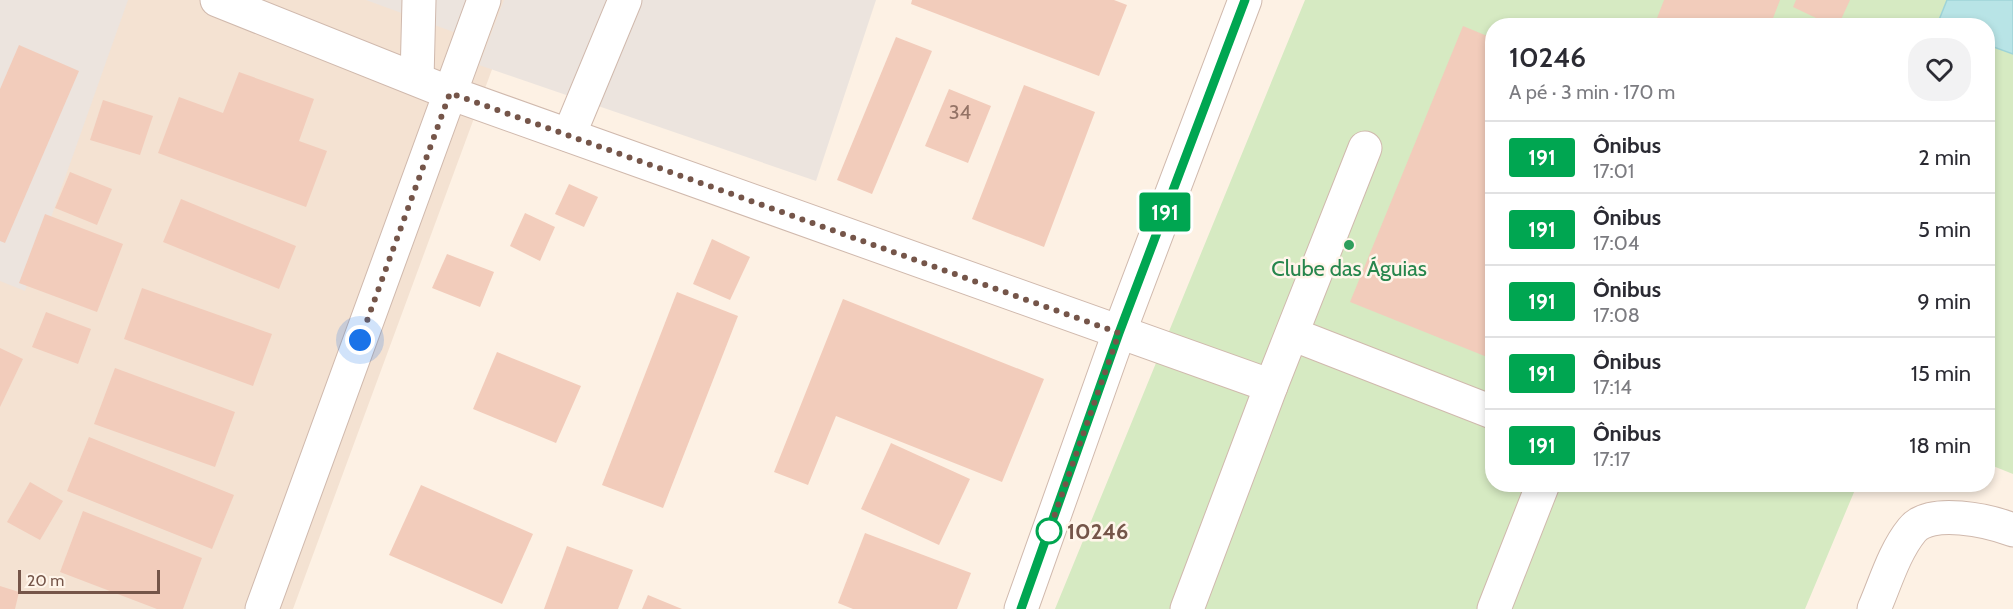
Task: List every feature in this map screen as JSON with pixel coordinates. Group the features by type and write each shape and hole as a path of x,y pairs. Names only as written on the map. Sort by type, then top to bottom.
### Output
{"street":[{"path":"217,0 450,93 1271,386"},
{"path":"417,80 419,0"},
{"path":"262,609 484,0"},
{"path":"569,135 625,0"},
{"path":"1021,609 1119,333 1245,0"},
{"path":"1186,609 1365,148"},
{"path":"1292,334 1485,409"},
{"path":"1494,609 1540,492"},
{"path":"1874,609 1900,549 1913,528 1930,520 1952,516 2013,530"}],"shaded area":[{"path":"0,0 523,0 508,26 293,609 0,609"},
{"path":"0,0 128,0 25,291 0,281"},
{"path":"366,0 472,0 459,34"},
{"path":"504,0 876,0 816,181 479,65"}],"green space":[{"name":"Clube das Águias","path":"1305,0 2013,0 2013,474 1995,467 1995,18 1485,18 1485,492 1854,492 1805,609 1055,609"}],"water":[{"path":"1947,0 2013,0 2013,54 1995,48 1995,18 1940,18"}],"building":[{"path":"912,0 1114,0 1127,5 1099,76 911,4"},
{"path":"1664,0 1780,0 1773,18 1657,18"},
{"path":"1796,0 1850,0 1842,18 1816,18 1793,7"},
{"path":"1463,26 1485,35 1485,356 1350,302"},
{"path":"896,37 932,51 872,194 837,180"},
{"path":"19,45 79,71 5,243 0,241 0,89"},
{"path":"239,72 314,99 299,141 327,151 306,207 158,153 179,97 223,113"},
{"path":"1024,85 1095,112 1044,247 972,219"},
{"path":"949,89 991,106 968,163 925,146"},
{"path":"103,100 153,116 140,155 90,140"},
{"path":"70,172 112,189 97,225 55,208"},
{"path":"569,184 598,197 584,227 555,214"},
{"path":"181,199 296,246 279,289 163,242"},
{"path":"525,213 555,227 540,261 510,246"},
{"path":"45,214 123,244 97,312 19,283"},
{"path":"712,239 750,257 730,300 693,284"},
{"path":"447,254 494,272 480,307 432,288"},
{"path":"142,288 272,334 253,386 124,339"},
{"path":"677,292 738,316 663,508 602,485"},
{"path":"843,299 1044,379 1002,482 836,416 808,485 774,472"},
{"path":"46,312 91,329 78,364 32,347"},
{"path":"0,348 23,359 0,407"},
{"path":"497,352 581,386 556,443 473,409"},
{"path":"115,368 235,412 215,467 94,424"},
{"path":"89,437 234,495 212,549 67,491"},
{"path":"891,443 970,479 939,545 861,509"},
{"path":"30,482 63,501 40,540 7,522"},
{"path":"421,485 533,534 502,604 389,555"},
{"path":"83,511 202,558 183,609 157,609 60,572"},
{"path":"865,533 971,573 957,609 853,609 838,603"},
{"path":"567,546 633,570 618,609 544,609"},
{"path":"0,586 19,592 15,609 0,609"},
{"path":"648,595 682,609 642,609"}],"bus line":[{"name":"191","path":"1021,609 1119,333 1245,0"}],"place":[{"name":"Clube das Águias","path":"1349,245"},
{"name":"10246","path":"1049,531"}],"route":[{"path":"360,340 450,93 1119,333 1049,531"}]}
